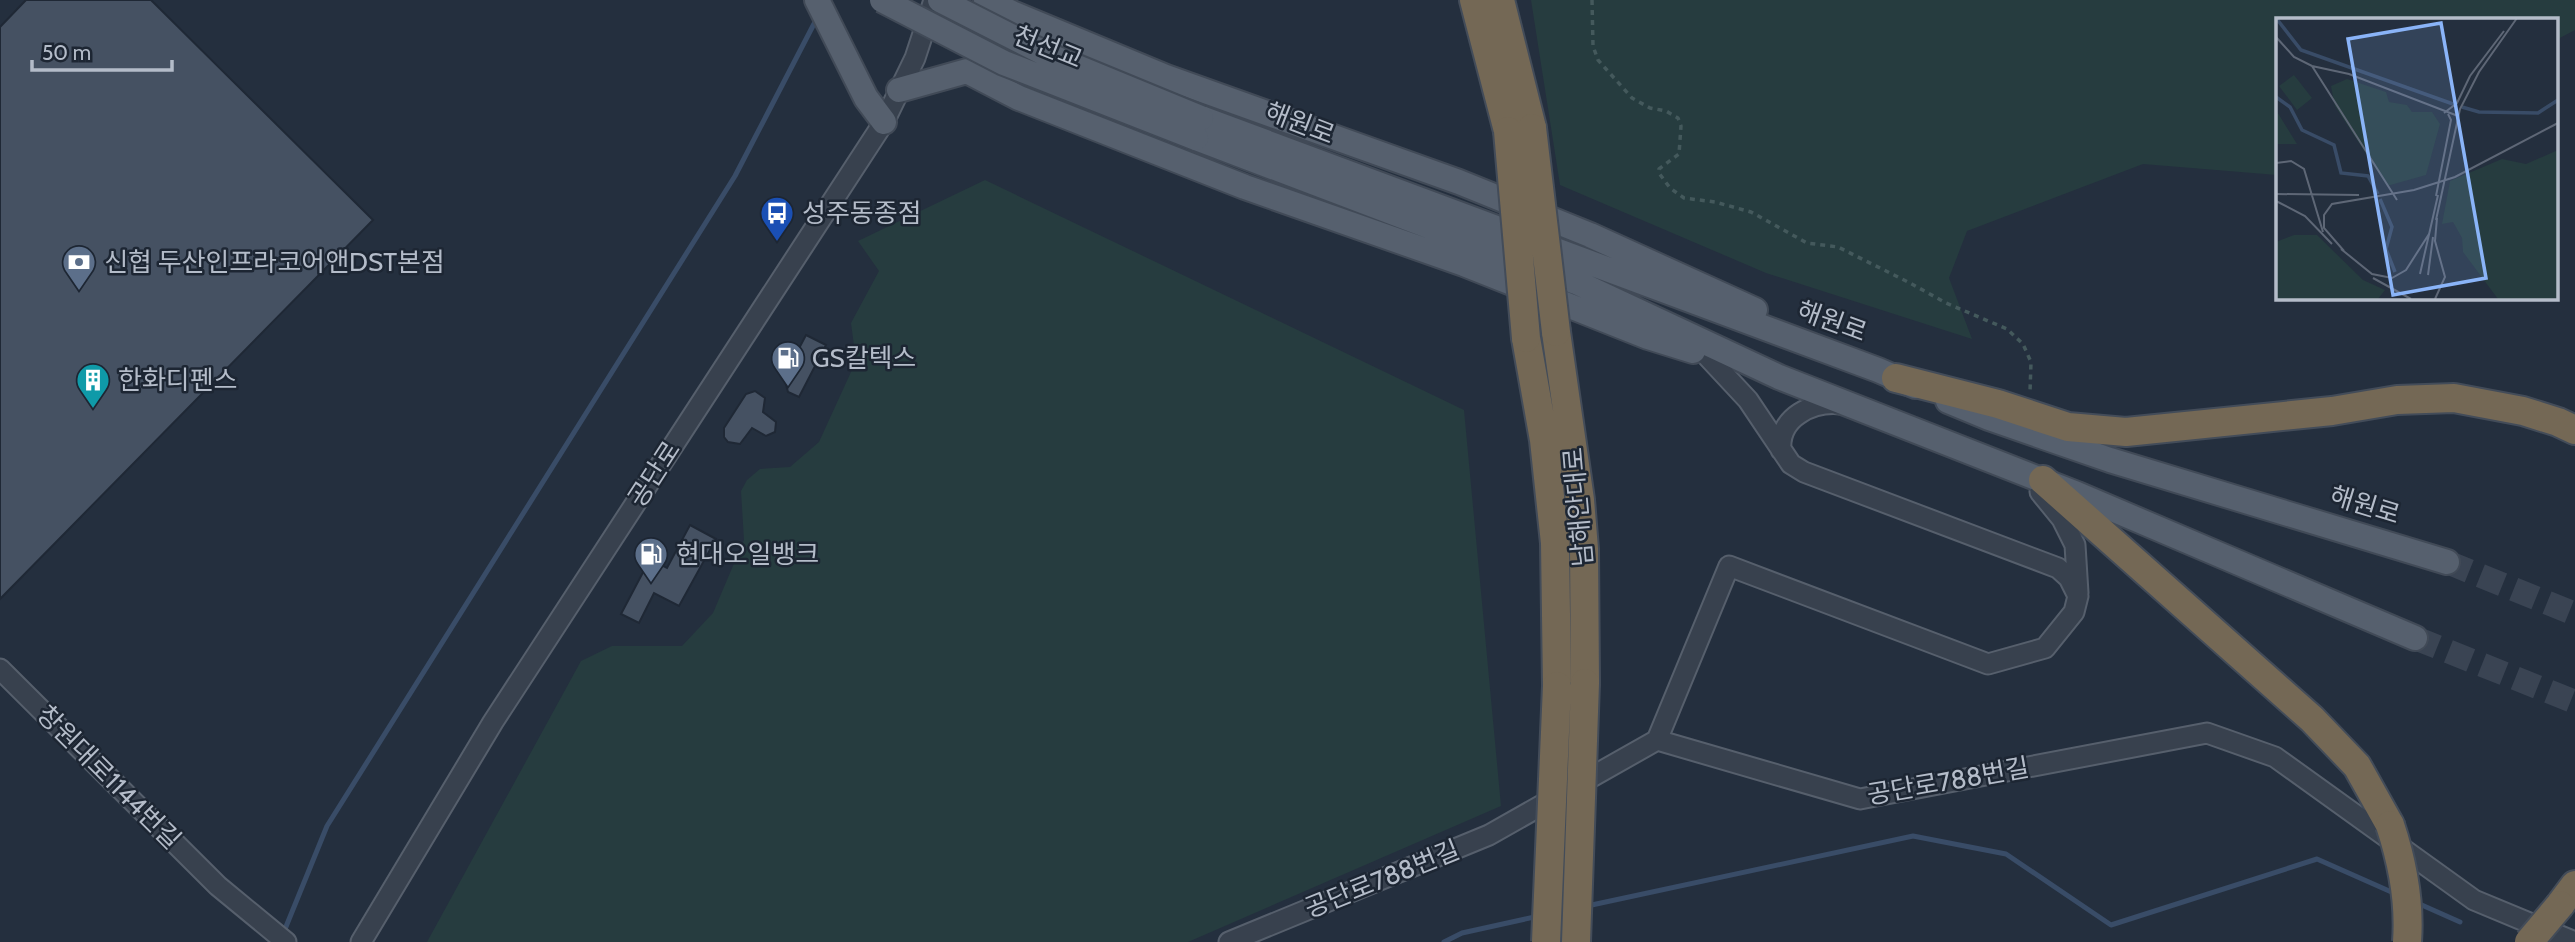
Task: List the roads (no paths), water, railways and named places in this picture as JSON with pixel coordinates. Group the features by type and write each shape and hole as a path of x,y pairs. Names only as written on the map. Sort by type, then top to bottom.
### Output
{"highway":[{"path":"1474,0 1520,130"},
{"path":"1500,0 1520,130"},
{"name":"남해안대로","path":"1520,130 1556,332 1580,500 1584,548 1585,682 1576,942"},
{"name":"남해안대로","path":"1520,130 1526,338 1544,440 1555,543 1557,686 1546,942"},
{"path":"1887,374 1998,404 2068,427 2126,432 2332,411 2397,400 2454,398 2523,411 2575,430"},
{"path":"2043,480 2312,719 2357,766 2390,825 2401,856 2409,916 2407,942"},
{"path":"2529,942 2567,895"}],"main road":[{"path":"817,0 866,98 884,122"},
{"name":"천선교","path":"882,0 1004,62 1199,128"},
{"name":"천선교","path":"940,0 1199,128"},
{"path":"986,0 1166,77 1459,182 1590,235 1720,293 1887,374"},
{"path":"1007,92 993,80 983,65 982,56 992,32 1012,24 1054,30"},
{"path":"899,90 967,71 1007,92 1245,187 1464,264 1648,337 1779,377"},
{"name":"해원로","path":"1199,128 1887,374 1989,418 2110,460 2447,562"},
{"name":"해원로","path":"1199,128 1576,282 1779,377 2009,466 2415,638"}],"street":[{"name":"공단로","path":"361,942 500,710 884,122 915,58 934,0"},
{"path":"1707,356 1748,400 1791,464 1804,472 2057,568 2069,579 2078,596"},
{"path":"1781,450 1784,430 1802,411 1830,403 1849,405"},
{"path":"1657,740 1729,566 1988,664 2045,648 2074,612 2078,596 2076,545 2045,496 2009,466"},
{"name":"창원대로1144번길","path":"0,669 218,886 286,942"},
{"name":"공단로788번길","path":"1229,942 1489,835 1657,740 1860,799 2207,733 2275,757 2474,900 2575,942"}],"waterway":[{"path":"283,934 327,826 735,176 817,18"},
{"path":"1587,906 1913,836 2006,854 2111,925 2317,859 2396,894"},
{"path":"2415,902 2460,922"},
{"path":"1444,942 1462,933 1539,916"}],"tunnel":[{"path":"2447,562 2575,614"},
{"path":"2415,638 2575,702"}],"place":[{"name":"성주동종점","path":"777,243"},
{"name":"신협 두산인프라코어앤DST본점","path":"79,292"},
{"name":"GS칼텍스","path":"788,388"},
{"name":"한화디펜스","path":"93,410"},
{"name":"현대오일뱅크","path":"651,584"}]}
